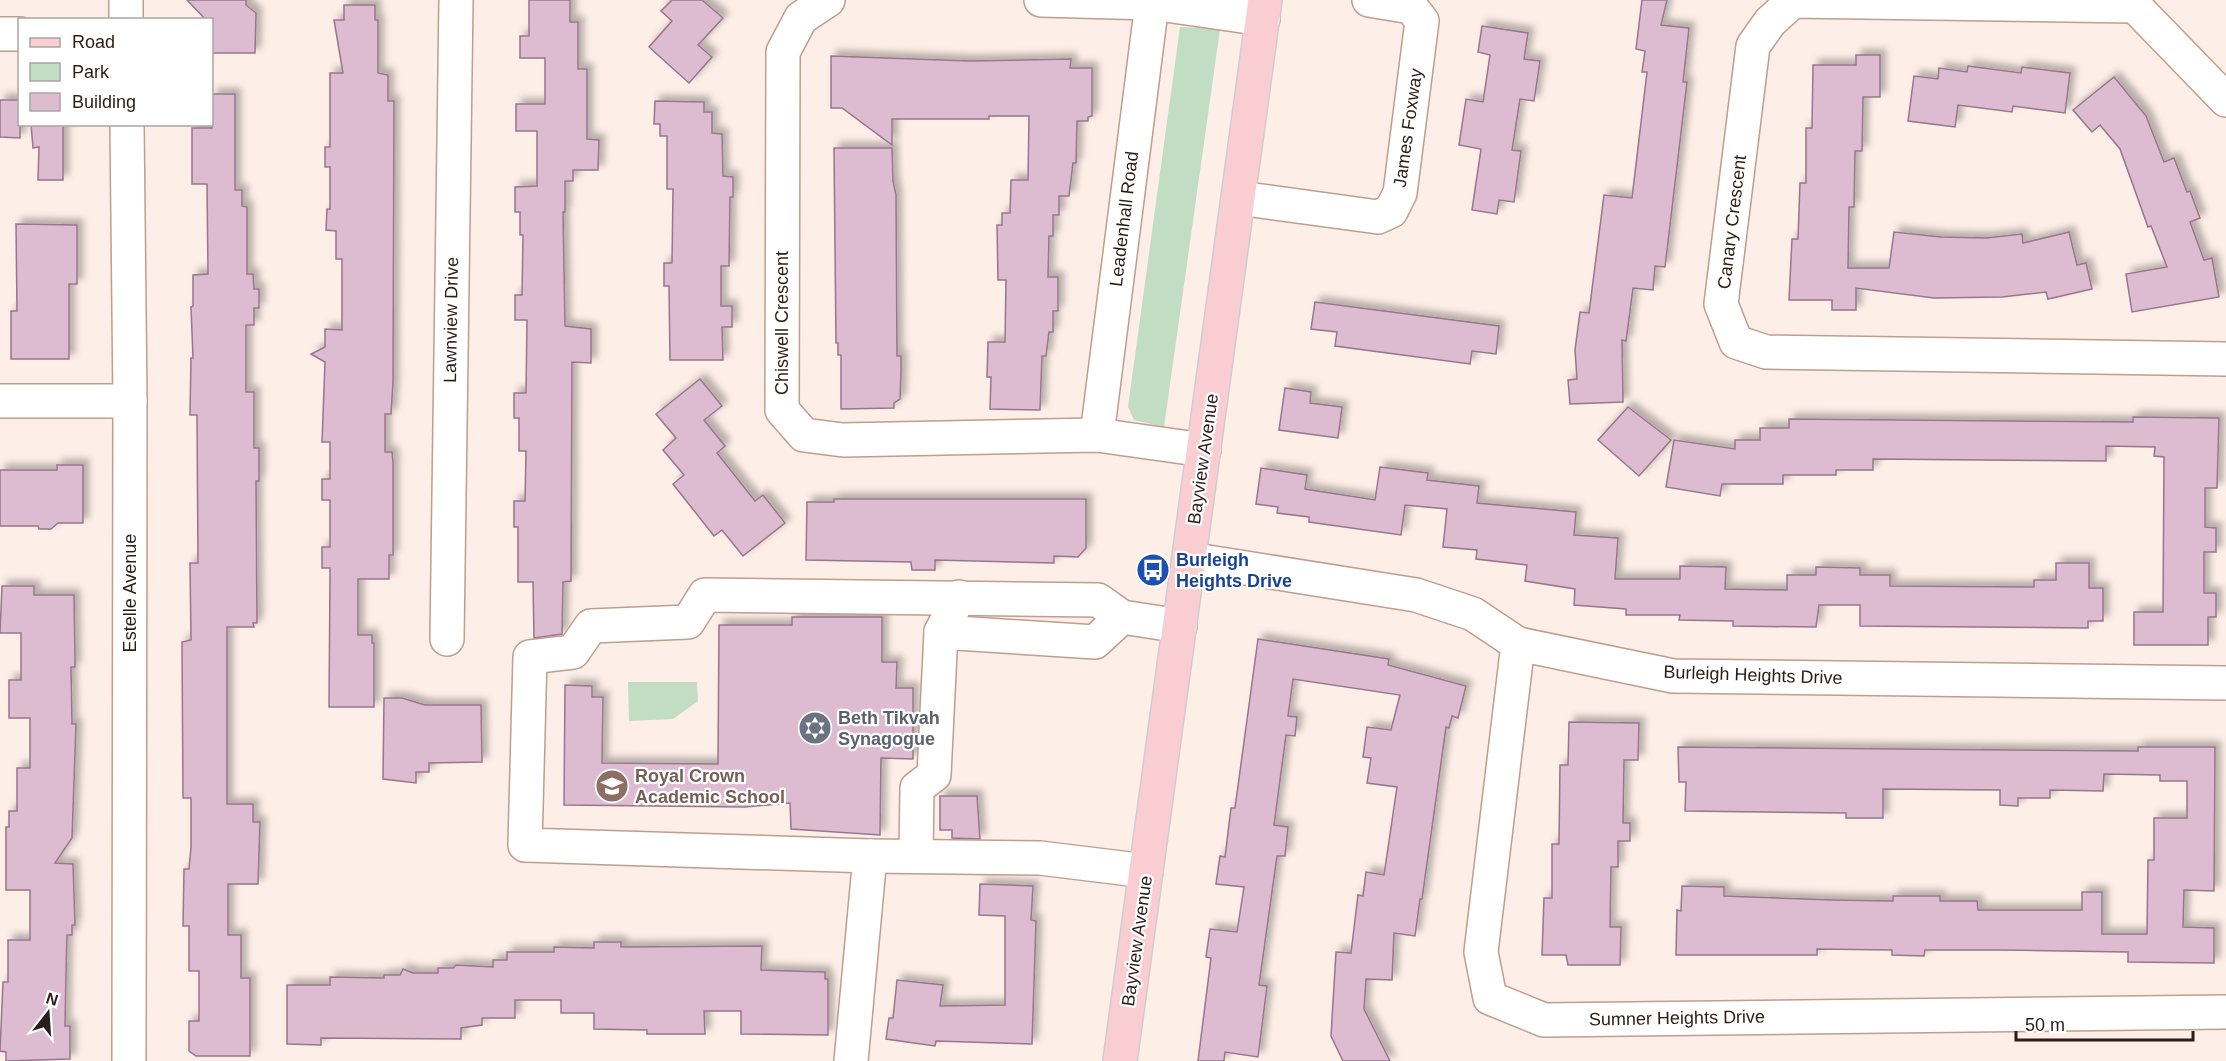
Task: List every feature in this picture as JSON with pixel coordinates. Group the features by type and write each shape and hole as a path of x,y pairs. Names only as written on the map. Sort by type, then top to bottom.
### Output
{"main road":[{"name":"Bayview Avenue","path":"1120,1061 1264,10"}],"street":[{"path":"126,0 126,18"},
{"name":"Lawnview Drive","path":"447,639 456,0"},
{"name":"Chiswell Crescent","path":"828,0 801,18 783,52 782,410 804,435 843,440 1097,435 1204,450"},
{"path":"1041,0 1152,3 1264,10"},
{"name":"James Foxway","path":"1239,198 1378,217 1391,211 1400,193 1422,21 1411,7 1369,0"},
{"name":"Canary Crescent","path":"2132,3 1794,1 1770,22 1754,46 1721,304 1736,342 1766,352 2226,359"},
{"name":"Leadenhall Road","path":"1097,435 1152,3"},
{"path":"2132,3 2226,100"},
{"path":"0,34 18,34"},
{"name":"Estelle Avenue","path":"127,126 130,402 129,1061"},
{"path":"0,401 130,402"},
{"name":"Burleigh Heights Drive","path":"1189,559 1416,595 1473,614 1518,644 1673,676 2226,683"},
{"path":"1146,871 1040,858 870,856 525,845 530,657 573,652 591,626 688,622 705,595 1098,600 1122,617 1180,626"},
{"path":"916,855 917,788 934,775 941,632 959,597"},
{"path":"941,632 1095,642 1122,617"},
{"name":"Sumner Heights Drive","path":"1518,644 1481,952 1490,998 1544,1020 2226,1012"},
{"path":"851,1061 870,856"}],"green space":[{"path":"1180,27 1220,29 1164,427 1134,420 1128,407"},
{"path":"628,682 697,682 698,701 673,719 629,721"}],"building":[{"path":"187,0 246,0 246,5 256,13 255,53 213,53 213,18 204,18"},
{"path":"529,0 570,0 570,22 578,22 578,69 587,69 587,139 599,140 598,170 573,170 573,181 565,181 565,212 563,212 565,326 591,329 591,363 572,362 571,581 563,582 562,634 534,638 533,582 518,582 518,527 514,527 514,501 525,501 526,451 519,451 519,418 514,418 514,393 526,393 527,320 515,320 515,295 522,295 523,235 520,235 520,212 515,212 515,187 537,186 537,131 516,131 516,104 545,104 545,58 520,58 520,36 529,36"},
{"path":"672,0 702,0 723,18 698,45 712,57 689,83 649,47 672,21 661,11"},
{"path":"1642,0 1667,0 1661,25 1689,28 1683,82 1687,82 1665,267 1655,266 1653,290 1633,288 1626,341 1622,340 1623,402 1570,404 1568,380 1577,379 1575,350 1580,312 1589,313 1604,195 1632,198 1647,72 1642,72 1645,51 1636,49"},
{"path":"344,5 375,5 375,20 378,20 378,73 388,75 388,101 394,101 393,382 391,414 385,414 385,452 392,452 393,462 393,555 389,555 389,579 358,579 358,635 372,635 372,643 374,643 374,707 329,707 330,568 322,568 322,547 330,547 330,500 322,500 322,479 330,479 330,442 322,442 325,362 311,354 325,347 325,329 342,330 342,259 336,259 336,231 326,230 327,209 330,209 330,167 325,167 325,147 330,147 330,73 343,73 334,20 344,20"},
{"path":"1482,26 1528,33 1524,59 1540,61 1534,101 1520,99 1512,150 1521,151 1514,202 1499,200 1497,214 1472,210 1481,149 1459,145 1466,99 1483,102 1490,55 1478,52"},
{"path":"1856,55 1880,55 1880,97 1863,97 1862,151 1855,151 1854,207 1849,207 1848,268 1889,268 1894,232 1941,237 1986,238 2022,234 2023,243 2069,232 2077,265 2086,263 2092,289 2048,299 2046,292 2002,297 1934,298 1856,288 1856,310 1832,310 1832,300 1789,300 1792,239 1798,239 1800,183 1806,183 1806,128 1812,128 1813,65 1856,65"},
{"path":"831,56 970,61 1071,59 1070,68 1092,68 1092,116 1088,117 1088,121 1077,121 1076,163 1073,163 1069,196 1059,196 1059,215 1053,215 1053,236 1049,236 1048,277 1058,277 1058,311 1053,311 1053,332 1049,332 1046,356 1042,356 1040,410 990,409 991,377 987,377 988,342 1005,342 1006,280 998,280 997,225 1002,225 1002,213 1010,213 1011,180 1028,180 1029,116 989,116 989,119 892,119 892,145 842,108 831,108"},
{"path":"1968,66 2021,73 2022,67 2070,73 2065,113 2013,106 2012,112 1958,105 1955,127 1908,121 1914,76 1938,79 1939,68 1967,72"},
{"path":"2114,77 2146,116 2164,162 2174,158 2187,192 2190,191 2200,218 2190,222 2204,260 2212,258 2219,297 2132,312 2126,274 2167,267 2151,226 2148,227 2120,149 2100,125 2092,132 2073,110"},
{"path":"213,94 235,94 235,190 242,190 242,206 247,207 247,274 253,274 254,289 259,289 259,308 254,308 254,325 246,325 246,392 254,392 254,448 259,448 259,481 256,481 257,623 253,623 254,627 227,627 227,804 253,804 253,822 260,822 258,884 228,884 228,935 241,935 241,978 250,978 250,1056 196,1056 189,1051 189,1021 199,1021 199,971 189,971 189,926 183,926 184,869 189,869 191,847 191,798 183,798 182,642 191,640 190,563 198,563 197,415 190,415 191,358 193,358 191,307 193,306 193,275 208,274 207,184 192,184 192,128 212,128"},
{"path":"0,100 18,100 20,138 0,137"},
{"path":"655,101 704,102 704,112 712,112 712,133 722,134 723,176 733,177 733,197 730,197 729,266 721,266 721,306 732,306 732,327 722,327 723,360 670,360 669,286 664,286 664,263 672,263 673,189 667,189 667,136 660,136 660,124 654,124"},
{"path":"31,126 63,126 63,180 38,180 39,147 33,148"},
{"path":"834,148 892,148 893,181 896,195 897,356 901,356 900,399 894,403 894,408 841,409 841,355 838,355 838,343 836,343"},
{"path":"16,224 77,225 77,284 69,284 69,359 11,359 11,311 17,311"},
{"path":"1315,302 1499,326 1496,354 1472,351 1470,364 1335,346 1337,332 1311,329"},
{"path":"700,379 722,406 704,420 725,446 717,453 755,501 763,495 785,523 743,556 722,530 714,536 673,484 684,475 663,450 676,438 656,414"},
{"path":"1285,388 1311,392 1310,403 1342,407 1338,438 1279,430"},
{"path":"1628,407 1671,440 1639,476 1598,440"},
{"path":"2133,417 2219,418 2217,488 2205,488 2205,527 2216,528 2216,552 2204,552 2204,593 2216,593 2216,617 2208,617 2208,645 2134,645 2134,612 2163,612 2164,457 2154,456 2155,447 2106,446 2106,461 1873,459 1873,470 1836,470 1836,475 1783,475 1783,484 1722,484 1720,496 1666,487 1674,440 1735,449 1735,440 1760,440 1760,428 1789,428 1789,419 2133,422"},
{"path":"57,465 83,465 83,523 58,523 51,529 39,529 38,526 0,526 0,470 57,470"},
{"path":"1380,467 1428,473 1427,480 1479,486 1477,503 1576,512 1574,535 1618,538 1615,579 1680,579 1680,566 1726,567 1725,589 1787,590 1787,575 1816,575 1816,567 1860,568 1860,575 1890,575 1890,586 2034,587 2034,580 2056,580 2056,563 2089,563 2089,588 2103,588 2103,621 2088,621 2088,628 1860,626 1860,605 1819,605 1816,627 1733,626 1733,621 1679,620 1680,615 1626,615 1626,609 1574,605 1575,589 1525,581 1527,565 1476,559 1477,550 1443,547 1447,509 1405,505 1401,535 1309,522 1309,517 1277,513 1278,507 1256,504 1261,468 1307,475 1305,489 1375,500"},
{"path":"834,499 1086,499 1086,548 1078,557 1054,556 1054,563 935,560 935,570 912,570 911,562 806,560 807,502 834,502"},
{"path":"2,586 34,586 34,595 74,595 75,667 71,667 72,724 76,724 72,838 55,863 73,864 75,925 72,925 72,935 67,935 65,1026 70,1026 70,1059 6,1061 6,1052 0,1051 3,982 8,982 8,940 30,940 30,890 6,890 6,827 9,827 9,811 17,811 17,768 30,768 30,718 9,718 9,680 21,680 21,633 0,633"},
{"name":"Beth Tikvah Synagogue","path":"792,617 882,617 882,662 897,662 896,688 913,688 913,759 881,758 880,835 791,829 790,803 745,807 564,805 565,685 592,686 592,697 603,697 602,763 718,764 719,625 792,625"},
{"path":"1258,639 1389,659 1388,665 1466,686 1458,718 1452,716 1449,728 1446,727 1415,936 1394,933 1392,980 1366,979 1364,1009 1390,1061 1343,1061 1331,1036 1336,952 1351,953 1358,895 1363,896 1366,872 1384,875 1397,787 1367,783 1371,758 1363,757 1367,727 1391,730 1400,695 1293,679 1288,716 1297,717 1295,736 1286,735 1274,825 1288,827 1285,856 1277,856 1259,985 1267,986 1258,1057 1225,1052 1224,1061 1198,1061 1211,958 1206,957 1210,929 1237,932 1244,887 1216,884 1220,856 1225,857 1231,808 1235,808"},
{"path":"384,698 402,698 425,705 481,705 482,762 429,763 429,772 416,772 416,783 383,779"},
{"path":"1569,722 1639,723 1638,760 1624,760 1623,823 1630,823 1630,841 1618,841 1618,867 1611,867 1610,927 1621,927 1620,965 1568,965 1566,955 1542,955 1544,898 1552,898 1552,844 1559,844 1560,765 1568,765"},
{"path":"1678,747 2138,751 2138,747 2215,747 2214,891 2184,890 2183,927 2214,928 2214,963 2128,962 2128,952 2000,950 1925,950 1924,956 1892,955 1892,950 1817,949 1817,955 1676,955 1677,910 1681,911 1682,886 1724,887 1724,896 1893,901 1893,896 1940,896 1940,901 1977,901 1978,910 2082,910 2082,892 2102,892 2102,934 2147,934 2148,860 2154,860 2154,818 2187,818 2187,781 2160,781 2160,775 2104,774 2103,791 2050,790 2050,798 2018,798 2018,806 2000,805 2000,790 1883,789 1883,818 1846,818 1846,813 1685,811 1686,782 1679,782"},
{"path":"940,796 977,796 980,839 952,838 952,830 940,830"},
{"path":"980,884 1033,886 1031,920 1036,921 1032,1044 936,1041 935,1046 886,1039 889,1018 893,1018 897,980 943,985 940,1006 1005,1005 1005,916 979,915"},
{"path":"594,942 621,942 621,947 762,946 761,970 825,972 825,979 828,979 828,1035 741,1034 741,1011 704,1011 705,1034 647,1034 647,1030 594,1029 594,1013 561,1013 561,1000 515,1000 515,1018 482,1018 482,1025 461,1028 461,1039 321,1038 321,1045 287,1044 287,985 330,985 330,977 384,978 384,975 400,975 403,969 413,973 438,973 438,968 453,968 456,965 493,967 493,960 507,960 507,952 554,952 554,947 594,948"}],"place":[{"name":"Burleigh Heights Drive","path":"1153,570"},
{"name":"Beth Tikvah Synagogue","path":"815,728"},
{"name":"Royal Crown Academic School","path":"612,786"}]}
